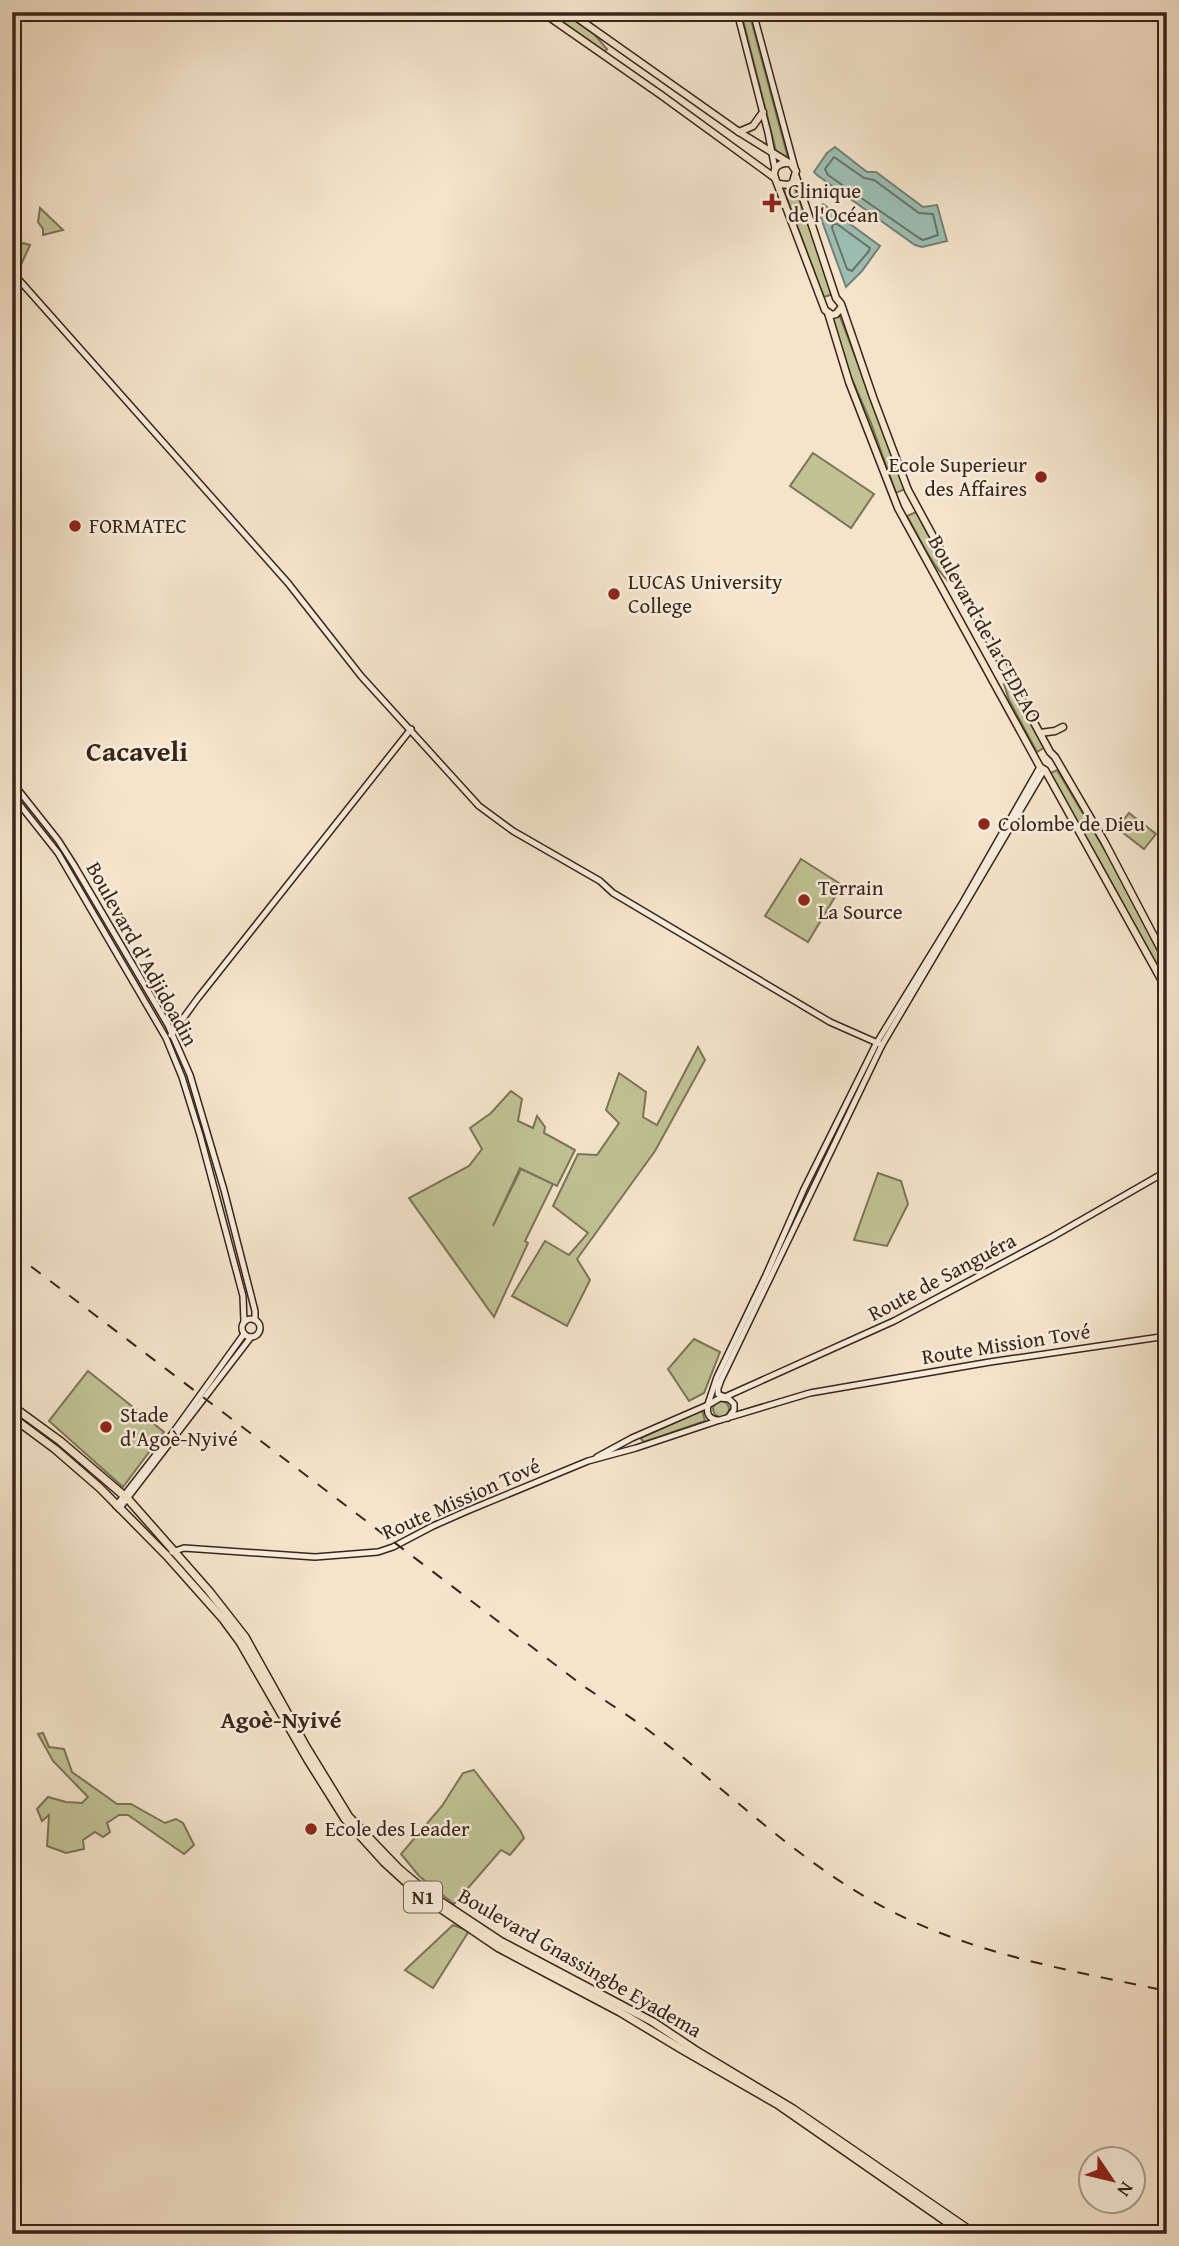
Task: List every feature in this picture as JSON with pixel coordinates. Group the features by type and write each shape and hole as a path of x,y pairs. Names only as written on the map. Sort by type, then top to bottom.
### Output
{"highway":[{"name":"Boulevard Gnassingbe Eyadema","path":"12,1406 60,1441 126,1497 174,1549 245,1637 300,1736 349,1816 399,1869 429,1894 500,1941 653,2022 784,2103 975,2234"},
{"name":"Boulevard Gnassingbe Eyadema","path":"12,1417 84,1473 167,1556 232,1630 345,1819 384,1862 418,1893 499,1948 620,2012 778,2104 964,2234"}],"main road":[{"path":"569,12 739,132 795,168 841,308 836,314 828,313"},
{"path":"546,13 777,181 789,185 796,177"},
{"path":"739,132 754,126 763,112"},
{"path":"787,163 778,165 775,169 777,181 828,313 849,382 897,503 901,511 910,511 914,506 913,500 906,495 897,503"},
{"path":"824,304 828,298 836,298"},
{"name":"Boulevard de la CEDEAO","path":"841,308 913,500 1050,752 1098,831 1167,961"},
{"name":"Boulevard de la CEDEAO","path":"901,511 1167,989"},
{"path":"1040,733 1063,727"},
{"name":"Boulevard de la CEDEAO","path":"1042,768 1041,755 1050,752"},
{"path":"1042,768 1052,768 1056,761"}],"street":[{"path":"737,12 775,169"},
{"path":"752,12 795,168"},
{"path":"12,272 288,583 361,676 480,806 513,831 600,881 613,893 818,1015 879,1044"},
{"path":"166,1038 173,1035 198,998 411,729"},
{"path":"749,1385 730,1399 733,1413 728,1418 713,1420 708,1416 706,1410 717,1377 879,1044 1042,768"},
{"name":"Boulevard d'Adjidoadin","path":"12,782 65,850 173,1035 203,1115 253,1301 255,1320"},
{"name":"Boulevard d'Adjidoadin","path":"12,795 58,853 166,1038 183,1077 200,1135 243,1296 244,1321"},
{"name":"Route de Sanguéra","path":"724,1397 894,1321 1063,1231 1167,1171"},
{"path":"758,1409 740,1409 718,1391 794,1220"},
{"path":"126,1497 244,1334 244,1321 255,1320 260,1329 256,1335 244,1334"},
{"path":"118,1507 251,1336"},
{"name":"Route Mission Tové","path":"728,1418 810,1393 990,1362 1167,1336"},
{"path":"588,1461 724,1397"},
{"name":"Route Mission Tové","path":"174,1549 326,1557 379,1552 456,1516 588,1461 720,1420"},
{"path":"632,1438 636,1448"},
{"path":"167,1556 174,1549"}],"green space":[{"path":"563,12 595,35 607,49 605,52 554,16"},
{"path":"741,12 749,12 788,158 776,151"},
{"path":"794,185 833,294 824,297 784,190"},
{"path":"40,208 63,230 43,235 43,229 38,222"},
{"path":"23,243 30,245 20,267 12,259 12,252"},
{"path":"839,314 905,489 896,493 871,423 848,370 831,317"},
{"path":"813,453 874,494 851,528 790,486"},
{"path":"916,512 952,579 948,581 931,558 907,516"},
{"path":"1009,680 1045,747 1037,752 1009,700 1004,684"},
{"path":"1057,770 1109,857 1167,966 1167,984 1049,774"},
{"path":"1129,813 1156,834 1144,849 1117,828"},
{"name":"Terrain La Source","path":"801,859 842,885 808,942 765,916"},
{"path":"698,1047 705,1060 655,1151 577,1259 590,1280 567,1326 512,1296 545,1241 569,1255 588,1233 553,1206 578,1154 597,1155 619,1123 606,1110 619,1073 646,1092 643,1117 657,1125"},
{"path":"511,1091 522,1099 518,1121 533,1128 537,1116 545,1127 544,1133 575,1150 557,1186 553,1184 525,1241 528,1243 494,1317 409,1198 469,1166 482,1149 470,1128 491,1113","holes":["520,1168 550,1183 521,1169 493,1226"]},
{"path":"878,1173 901,1181 908,1204 887,1246 854,1240"},
{"path":"694,1339 720,1352 704,1393 689,1401 668,1369"},
{"name":"Stade d'Agoè-Nyivé","path":"88,1371 164,1432 123,1487 49,1421"},
{"path":"718,1401 724,1401 729,1409 727,1415 718,1417 713,1412 713,1406"},
{"path":"702,1410 705,1421 644,1442 641,1439 643,1437"},
{"path":"43,1733 49,1747 64,1749 72,1772 117,1804 131,1804 165,1823 176,1819 183,1823 194,1845 184,1854 128,1815 119,1815 107,1823 110,1832 103,1837 95,1832 83,1840 84,1849 66,1853 47,1846 49,1815 42,1821 37,1809 48,1797 82,1803 88,1797 53,1761 38,1734"},
{"path":"474,1770 524,1838 510,1855 501,1850 454,1904 419,1876 401,1854 442,1806 463,1773"},
{"path":"453,1925 469,1931 433,1988 405,1970"}],"water":[{"path":"835,147 867,172 876,172 923,207 937,205 947,241 922,247 915,245 817,175 814,172 827,153"},
{"path":"823,204 880,246 862,271 846,287 818,210"}],"railway":[{"path":"12,1252 582,1685 640,1724 792,1847 857,1892 924,1926 991,1950 1167,1991"}],"place":[{"name":"Clinique de l'Océan","path":"772,203"},
{"name":"Ecole Superieur des Affaires","path":"1041,477"},
{"name":"FORMATEC","path":"75,526"},
{"name":"LUCAS University College","path":"614,594"},
{"name":"Colombe de Dieu","path":"984,824"},
{"name":"Terrain La Source","path":"804,900"},
{"name":"Stade d'Agoè-Nyivé","path":"106,1427"},
{"name":"Ecole des Leader","path":"311,1829"}],"district":[{"name":"Cacaveli","path":"137,751"},
{"name":"Agoè-Nyivé","path":"281,1720"}]}
